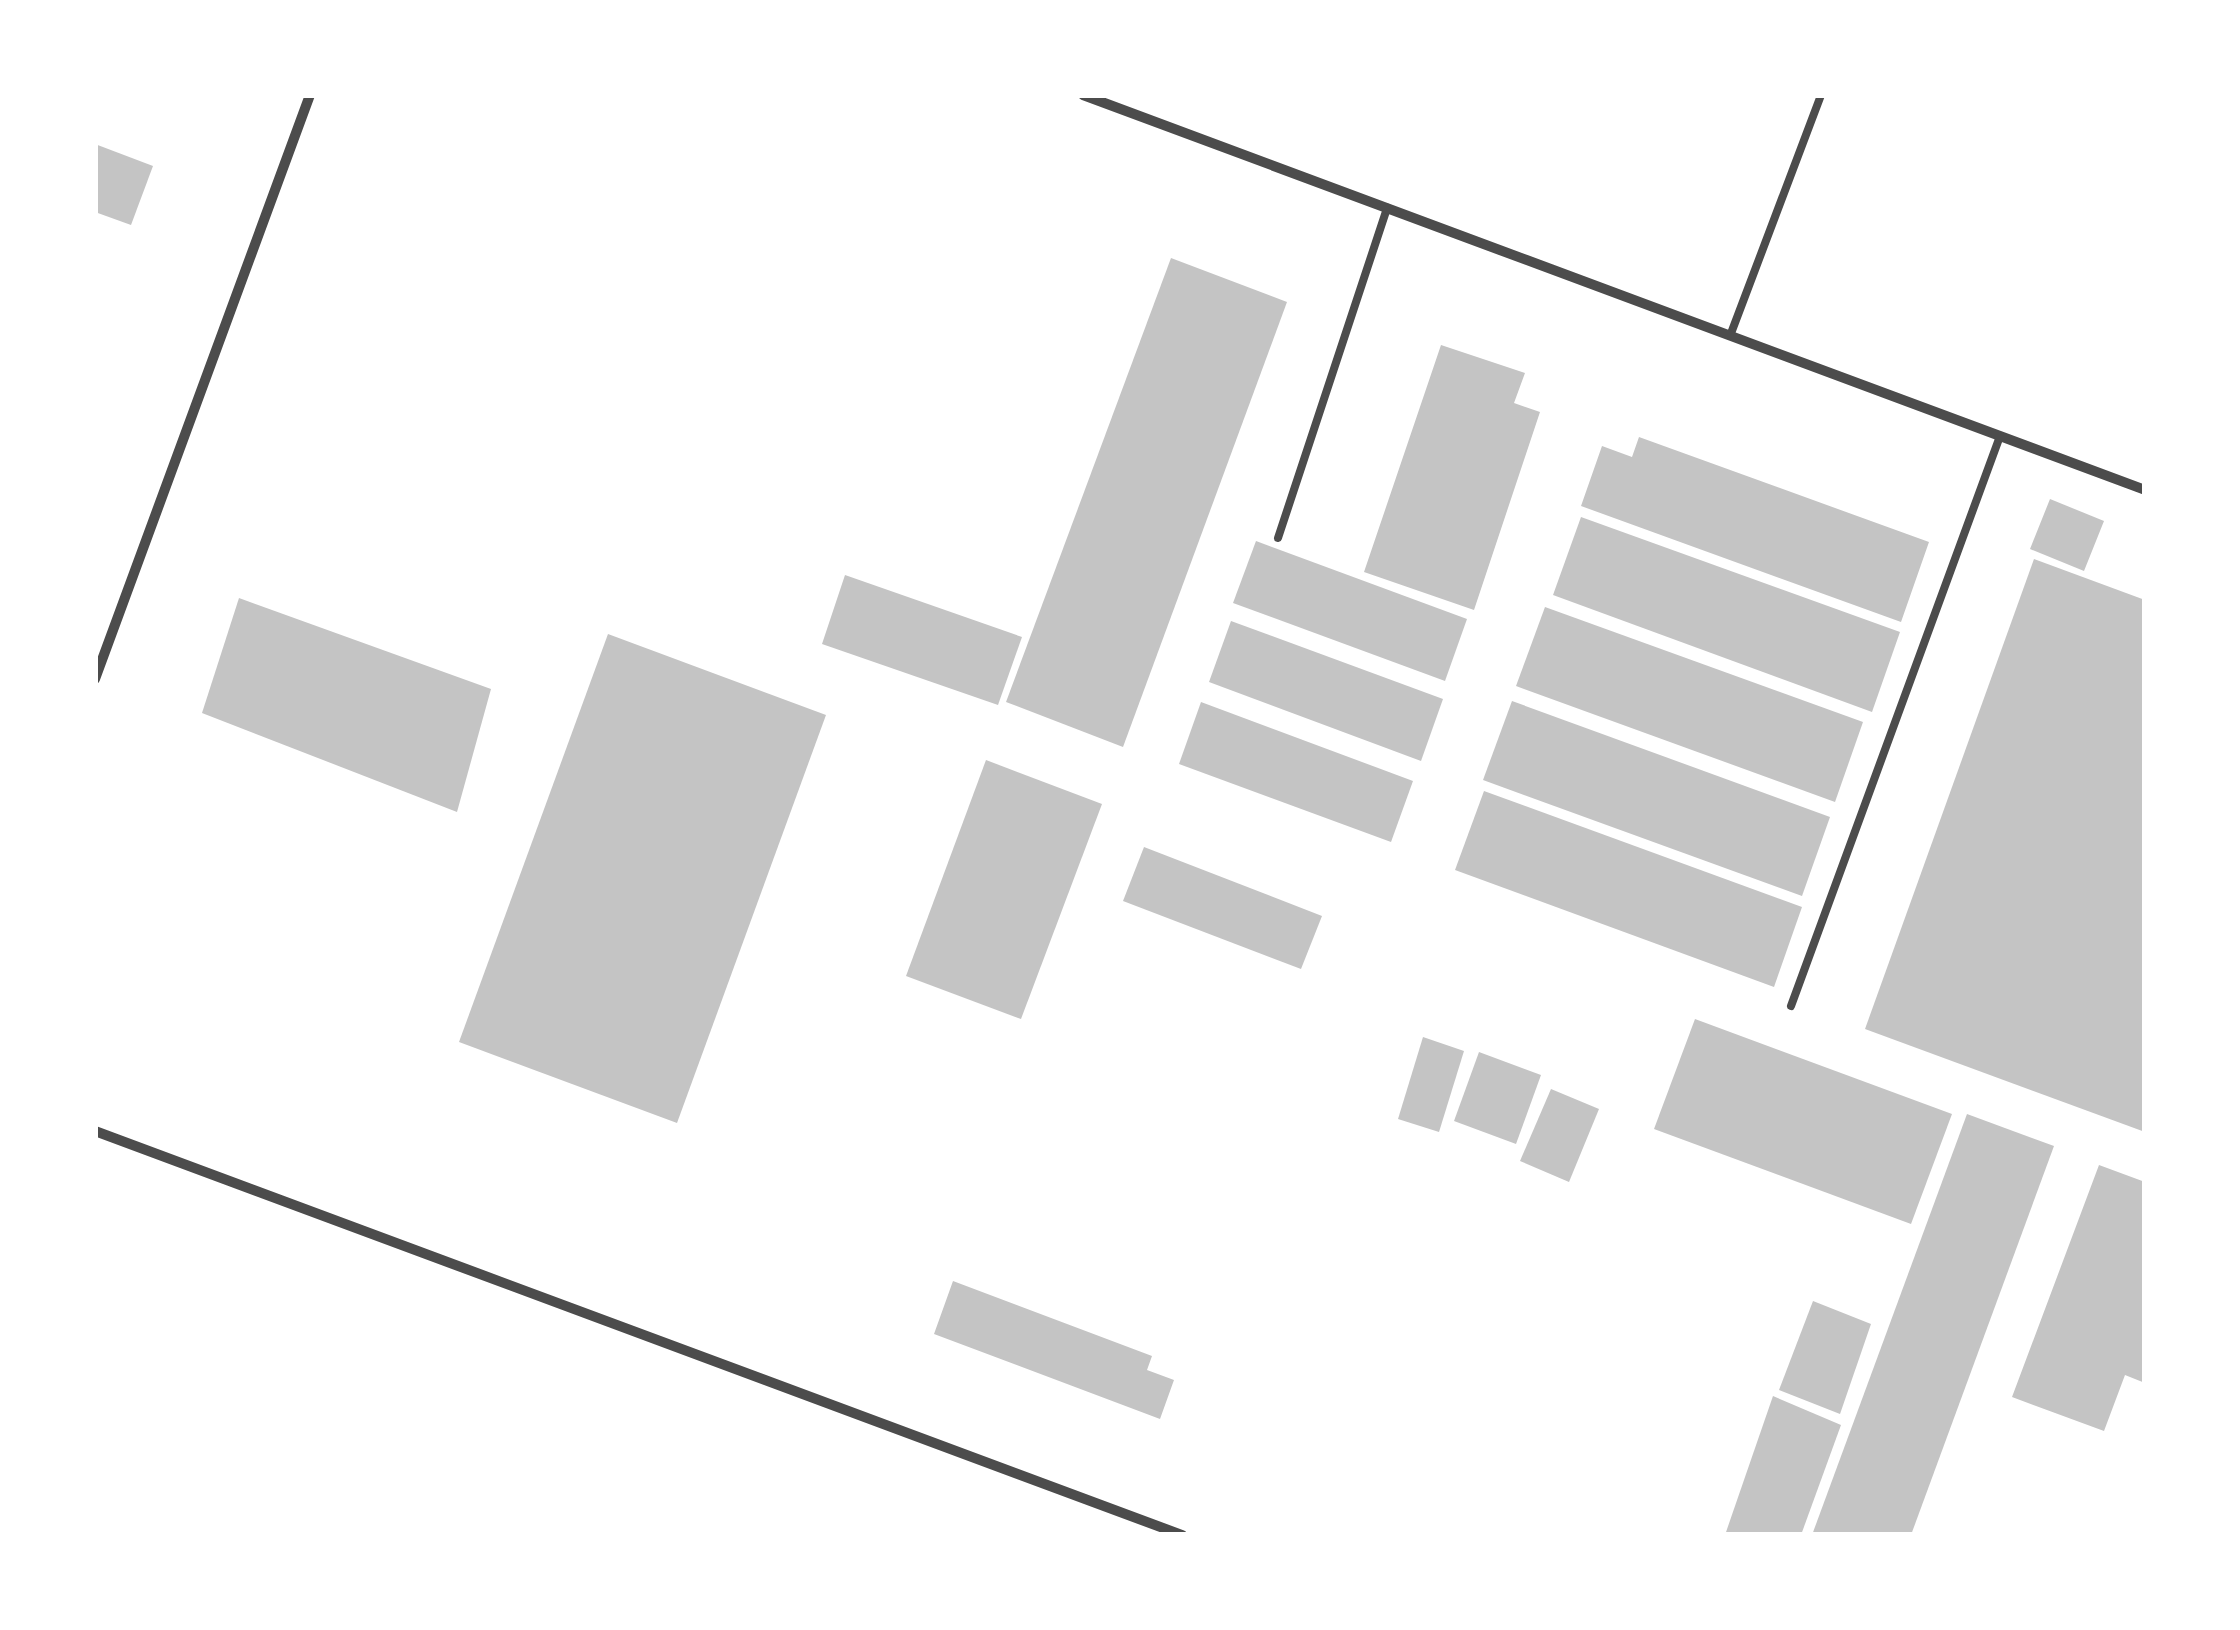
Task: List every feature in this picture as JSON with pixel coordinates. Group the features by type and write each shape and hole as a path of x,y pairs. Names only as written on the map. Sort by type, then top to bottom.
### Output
{"street":[{"path":"95,679 310,95"},
{"path":"1083,95 2145,490"},
{"path":"95,1130 1182,1535"}],"lane":[{"path":"1730,336 1822,95"},
{"path":"1278,538 1387,208"},
{"path":"1791,1006 2000,436"}],"building":[{"path":"95,144 153,166 131,225 95,212"},
{"path":"1171,258 1287,302 1123,747 1006,702"},
{"path":"1441,345 1525,373 1514,403 1540,412 1474,610 1364,572"},
{"path":"1639,437 1929,542 1901,622 1581,506 1602,446 1632,457"},
{"path":"2050,499 2104,521 2084,571 2030,549"},
{"path":"1581,517 1900,632 1872,712 1553,595"},
{"path":"1256,541 1467,619 1445,681 1233,603"},
{"path":"2034,559 2145,600 2145,1132 1865,1029"},
{"path":"845,575 1022,637 998,705 822,644"},
{"path":"239,598 491,689 457,812 202,713"},
{"path":"1545,607 1863,722 1835,802 1516,686"},
{"path":"1231,621 1443,699 1421,761 1209,682"},
{"path":"608,634 826,715 677,1123 459,1042"},
{"path":"1512,701 1830,817 1802,896 1483,780"},
{"path":"1201,702 1413,781 1391,842 1179,764"},
{"path":"986,760 1102,804 1021,1019 906,976"},
{"path":"1484,791 1802,907 1774,987 1455,870"},
{"path":"1144,847 1322,916 1301,969 1123,901"},
{"path":"1695,1019 1952,1114 1911,1224 1654,1129"},
{"path":"1423,1037 1464,1051 1439,1132 1398,1119"},
{"path":"1479,1052 1541,1075 1516,1144 1454,1121"},
{"path":"1551,1089 1599,1109 1569,1182 1520,1161"},
{"path":"1967,1114 2054,1146 1911,1535 1812,1535"},
{"path":"2099,1165 2145,1182 2145,1383 2125,1375 2104,1431 2012,1397"},
{"path":"953,1281 1152,1356 1147,1370 1174,1380 1160,1419 934,1334"},
{"path":"1813,1301 1871,1324 1840,1414 1779,1390"},
{"path":"1773,1396 1841,1425 1801,1535 1725,1535"}]}
